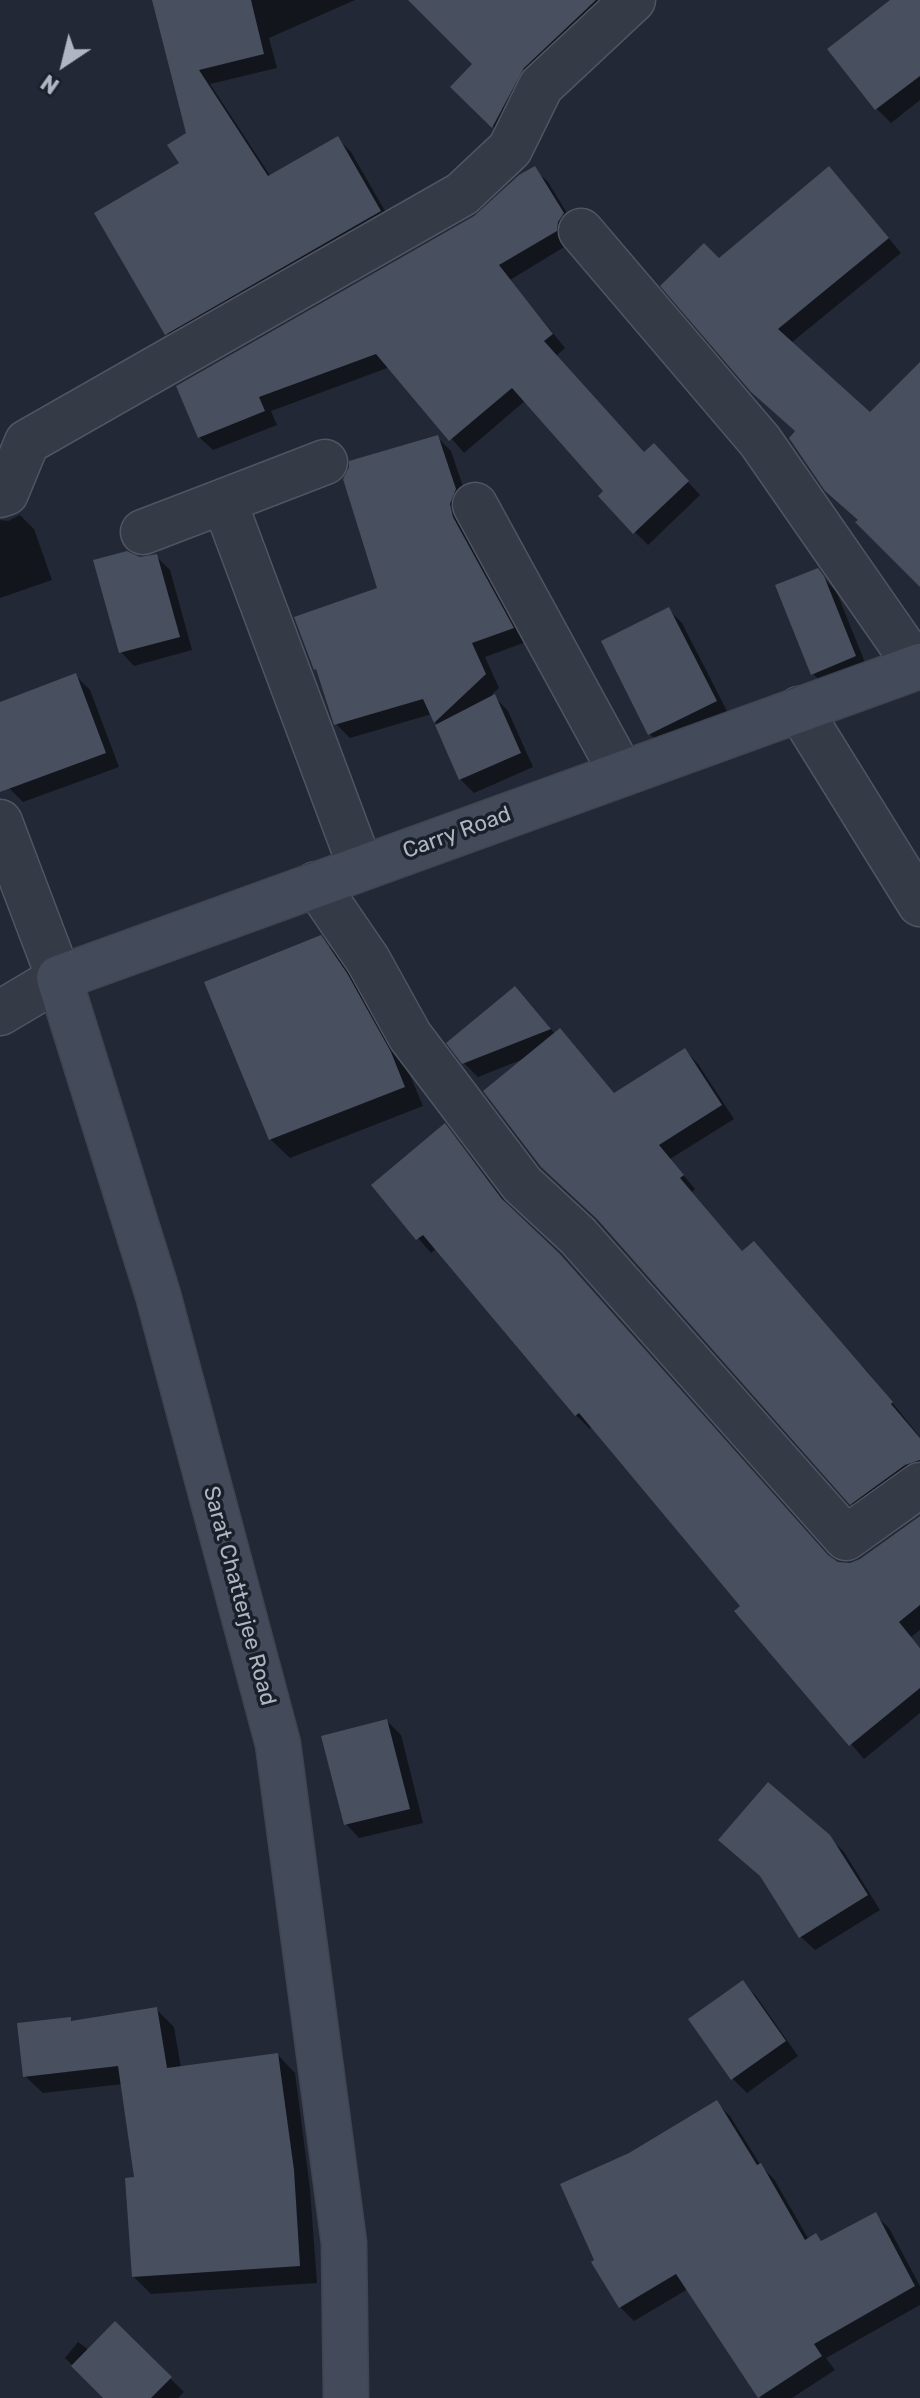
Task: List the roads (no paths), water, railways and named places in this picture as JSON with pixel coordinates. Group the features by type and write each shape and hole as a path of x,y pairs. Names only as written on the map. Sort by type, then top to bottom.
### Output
{"main road":[{"name":"Carry Road","path":"59,978 918,666"},
{"name":"Sarat Chatterjee Road","path":"59,978 158,1295 278,1744 344,2243 346,2398"}],"street":[{"path":"0,495 6,493 27,442 462,194 510,149 541,86 633,0"},
{"path":"581,231 760,441 918,666"},
{"path":"143,532 325,462"},
{"path":"224,501 361,868"},
{"path":"475,505 622,774"},
{"path":"799,709 920,904"},
{"name":"Sarat Chatterjee Road","path":"0,822 59,978"},
{"path":"316,884 368,960 410,1036 522,1184 578,1236 846,1538 920,1485"},
{"name":"Carry Road","path":"0,1013 59,978"}]}
